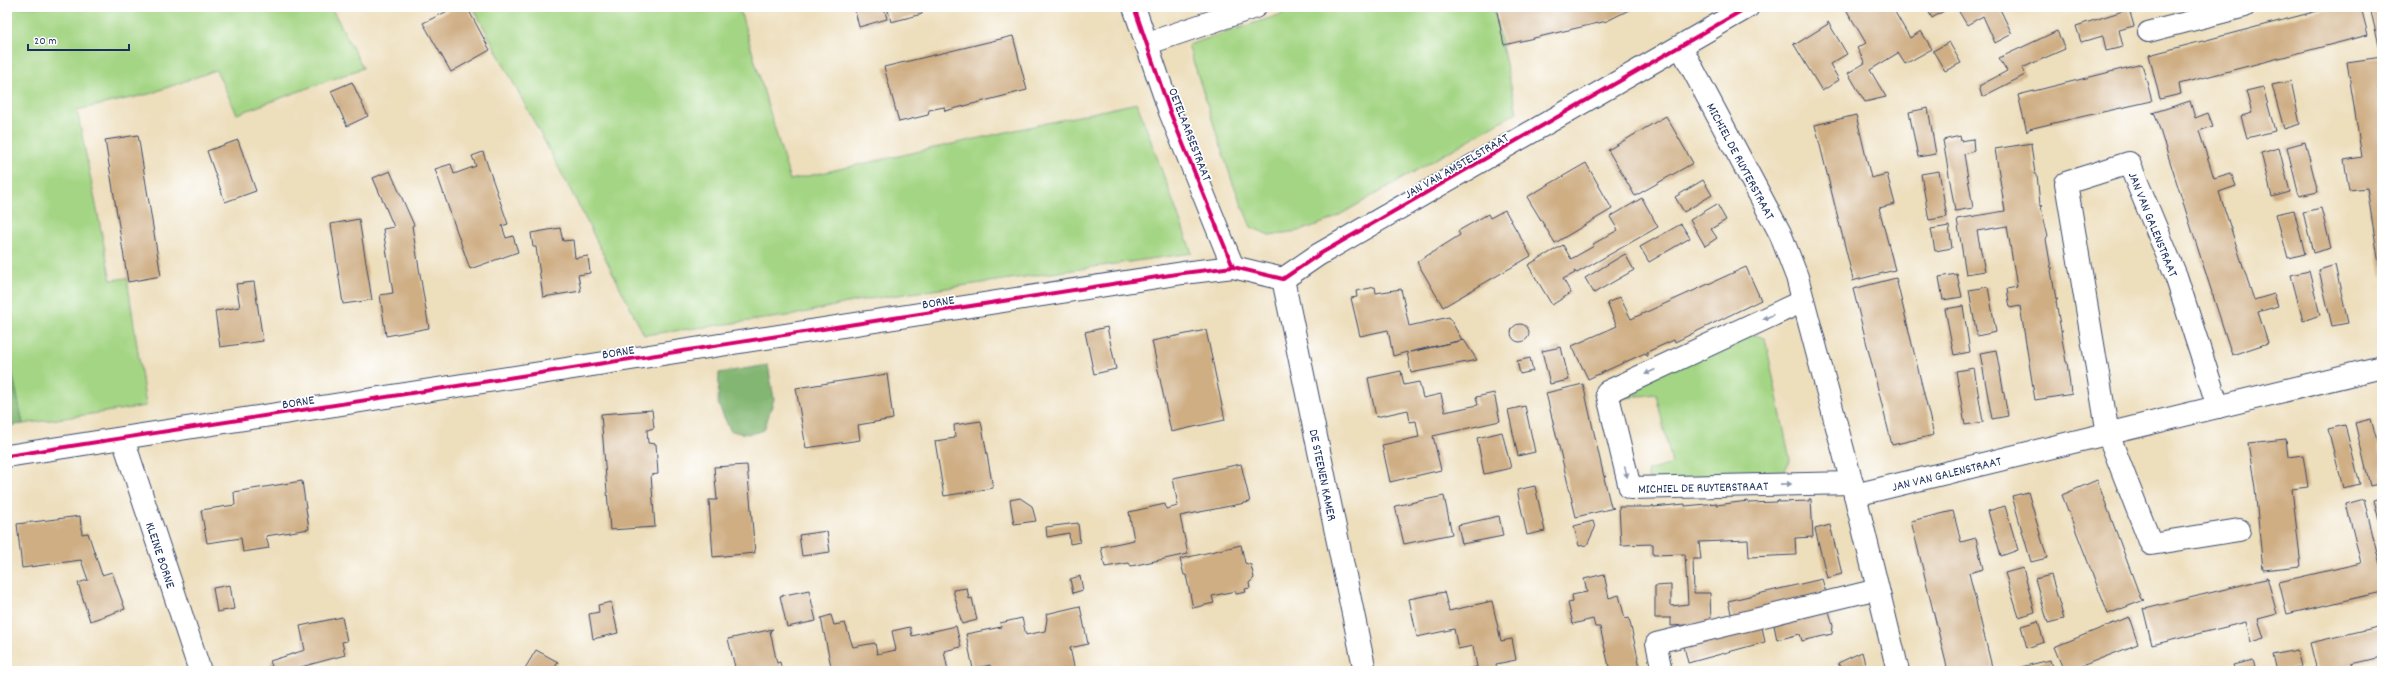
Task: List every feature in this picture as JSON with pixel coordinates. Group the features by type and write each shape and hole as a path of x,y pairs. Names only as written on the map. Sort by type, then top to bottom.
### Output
{"street":[{"name":"OETELAARSESTRAAT","path":"1134,7 1170,112 1233,267"},
{"path":"1146,44 1255,7"},
{"name":"JAN VAN AMSTELSTRAAT","path":"1283,279 1318,255 1748,7"},
{"name":"MICHIEL DE RUYTERSTRAAT","path":"1681,47 1780,233 1797,277 1853,489 1898,671"},
{"name":"JAN VAN GALENSTRAAT","path":"2218,407 2176,276 2129,163 2066,183 2108,434 2151,544 2239,530"},
{"path":"1233,267 1283,279"},
{"name":"BORNE","path":"7,456 1183,273 1233,267"},
{"name":"DE STEENEN KAMER","path":"1283,279 1365,671"},
{"name":"MICHIEL DE RUYTERSTRAAT","path":"1803,300 1607,392 1630,488 1853,489"},
{"name":"JAN VAN GALENSTRAAT","path":"1853,489 2108,434 2382,367"},
{"name":"KLEINE BORNE","path":"123,439 200,671"}],"lane":[{"path":"2148,32 2187,14 2245,7"},
{"path":"1662,671 1656,643 1878,589"}],"green space":[{"path":"331,7 363,68 237,114 216,70 149,94 77,110 111,280 127,278 146,406 23,424 7,348 7,8"},
{"path":"473,7 739,7 790,180 1137,103 1192,253 856,301 794,315 644,335 580,208"},
{"path":"1303,7 1493,7 1517,112 1331,220 1299,231 1269,235 1251,227 1232,181 1188,45"},
{"path":"1748,333 1765,338 1790,460 1782,476 1649,481 1647,471 1672,464 1656,394 1624,398 1622,389"},
{"path":"7,348 23,424 7,426"},
{"path":"768,365 774,399 764,430 747,434 730,430 718,404 719,373"}],"building":[{"path":"456,7 467,7 490,50 451,72 423,23"},
{"path":"854,7 884,7 887,19 859,27"},
{"path":"887,7 934,7 922,11 922,14 891,22"},
{"path":"1496,7 1635,7 1607,21 1504,45"},
{"path":"1855,7 1892,7 1910,38 1921,31 1932,49 1905,64 1898,53 1870,70 1886,97 1865,102 1848,73 1865,63 1857,48 1866,43 1847,11"},
{"path":"1926,7 1999,7 2012,34 1995,43 1983,16 1967,25 1958,10 1949,8 1932,18"},
{"path":"2333,7 2361,7 2368,35 2179,84 2181,94 2160,99 2149,55"},
{"path":"2382,7 2382,42 2379,45 2370,8"},
{"path":"2129,9 2134,26 2119,30 2123,47 2106,51 2103,36 2081,42 2076,26"},
{"path":"1828,22 1847,54 1830,64 1839,80 1822,91 1793,43 1796,44 1828,24"},
{"path":"2057,31 2065,49 2022,68 2025,75 1982,97 1979,86 2007,71 1999,58"},
{"path":"1013,36 1027,90 945,111 944,107 929,110 928,115 899,122 884,67"},
{"path":"1949,42 1961,63 1945,71 1933,51"},
{"path":"2382,57 2381,277 2367,188 2349,190 2344,160 2362,157 2347,62"},
{"path":"2142,64 2152,101 2029,129 2027,132 2018,95"},
{"path":"2291,81 2300,124 2284,129 2272,85"},
{"path":"352,82 368,116 347,126 331,91"},
{"path":"2263,87 2275,131 2247,138 2241,116 2252,113 2246,91"},
{"path":"2190,101 2195,118 2208,113 2213,126 2199,131 2214,178 2231,173 2236,186 2219,192 2254,300 2274,294 2278,306 2258,312 2268,343 2232,355 2155,114 2152,113"},
{"path":"1928,108 1936,154 1918,157 1909,112"},
{"path":"1856,115 1871,178 1887,174 1895,204 1879,208 1895,270 1852,281 1853,279 1815,125"},
{"path":"1666,116 1693,163 1635,196 1608,150"},
{"path":"138,135 161,276 128,282 105,140"},
{"path":"1960,136 1961,141 1973,139 1974,151 1964,154 1973,208 1955,211 1943,140"},
{"path":"238,140 256,191 225,202 207,151"},
{"path":"2305,142 2318,192 2299,196 2287,147"},
{"path":"2032,143 2031,145 2035,174 2037,174 2040,205 2043,206 2041,207 2048,237 2046,239 2051,268 2053,268 2051,270 2056,299 2058,299 2056,301 2061,331 2063,330 2061,332 2071,393 2073,394 2035,400 2020,306 2010,308 2007,289 2017,287 2007,226 1977,231 1985,271 1966,274 1957,219 2005,211 1995,149"},
{"path":"2279,148 2290,192 2272,197 2261,153"},
{"path":"483,152 508,224 502,226 506,238 513,236 518,252 470,269 435,169 451,164 454,174 476,166 472,156"},
{"path":"1586,163 1612,209 1555,243 1527,197"},
{"path":"390,171 414,225 412,226 429,328 386,336 380,295 393,293 383,229 394,227 373,178"},
{"path":"1939,171 1947,217 1929,220 1921,174"},
{"path":"1703,180 1712,195 1684,212 1675,197"},
{"path":"1642,198 1658,227 1577,273 1574,271 1575,273 1563,279 1571,293 1552,305 1528,265 1563,245 1571,259 1594,246 1593,244 1618,230 1610,217"},
{"path":"1717,204 1726,220 1711,229 1717,238 1705,246 1690,220"},
{"path":"2321,208 2331,248 2313,253 2303,212"},
{"path":"1505,210 1531,256 1443,307 1417,262 1460,235 1458,231 1488,214 1490,218"},
{"path":"2294,210 2305,254 2288,258 2276,214"},
{"path":"359,219 372,300 343,304 331,224"},
{"path":"1681,224 1690,238 1649,262 1640,247"},
{"path":"1949,226 1952,248 1935,251 1931,229"},
{"path":"560,228 563,241 573,240 575,258 588,256 590,273 578,275 581,291 543,297 536,247 533,247 531,233"},
{"path":"1625,254 1634,270 1594,293 1585,278"},
{"path":"2335,265 2348,323 2332,326 2319,270"},
{"path":"1746,267 1761,300 1675,342 1674,340 1647,352 1647,357 1645,353 1588,379 1572,346 1617,326 1607,303 1620,297 1631,319"},
{"path":"2309,271 2320,315 2303,321 2291,275"},
{"path":"1957,274 1962,297 1943,300 1939,277"},
{"path":"1896,278 1934,435 1892,445 1853,289"},
{"path":"254,282 263,341 220,347 215,311 240,307 236,284"},
{"path":"1375,287 1376,293 1401,289 1409,326 1449,317 1462,340 1410,352 1464,340 1477,360 1411,373 1407,352 1393,356 1388,330 1360,336 1351,298 1357,297 1356,291"},
{"path":"1988,287 1996,332 1977,336 1969,290"},
{"path":"1963,306 1970,352 1954,355 1945,309"},
{"path":"1520,324 1526,327 1529,333 1526,339 1520,342 1514,339 1511,333 1514,327"},
{"path":"1107,327 1116,369 1094,374 1085,332"},
{"path":"1206,330 1225,420 1171,432 1152,341"},
{"path":"1561,347 1569,380 1550,384 1542,351"},
{"path":"1996,350 2008,416 1992,419 1980,353"},
{"path":"1530,358 1533,371 1520,374 1517,361"},
{"path":"1974,368 1983,422 1965,425 1956,371"},
{"path":"1401,371 1404,385 1419,382 1423,398 1441,394 1445,412 1478,405 1476,397 1494,393 1500,421 1433,436 1441,470 1390,482 1382,445 1419,437 1416,421 1410,422 1408,410 1376,417 1368,378"},
{"path":"887,374 893,419 858,425 860,440 806,448 796,388"},
{"path":"1583,384 1604,477 1606,476 1604,478 1611,507 1614,508 1576,517 1546,393"},
{"path":"1525,406 1535,452 1518,456 1508,410"},
{"path":"652,410 654,428 647,430 648,443 656,444 658,474 651,475 655,527 610,530 601,414"},
{"path":"2371,419 2382,459 2382,483 2370,486 2355,423"},
{"path":"981,421 993,488 944,496 935,441 955,438 954,425"},
{"path":"2345,425 2360,484 2343,488 2328,429"},
{"path":"1502,432 1511,468 1484,474 1477,438"},
{"path":"2286,439 2288,457 2303,455 2308,487 2292,489 2301,566 2263,570 2255,488 2248,443"},
{"path":"1241,464 1250,502 1180,516 1188,554 1131,566 1129,563 1105,567 1101,547 1134,540 1129,512 1165,504 1166,509 1178,506 1173,478"},
{"path":"747,465 755,553 713,557 709,500 717,500 714,467"},
{"path":"2097,480 2141,599 2144,600 2108,614 2062,495"},
{"path":"302,481 309,529 266,536 269,548 243,552 241,538 207,543 201,510 235,505 234,492"},
{"path":"1535,486 1545,531 1527,535 1517,490"},
{"path":"2028,492 2047,558 2031,562 2012,496"},
{"path":"1444,496 1452,534 1404,544 1395,506"},
{"path":"1020,498 1032,506 1036,521 1014,524 1010,500"},
{"path":"2382,498 2382,529 2381,529 2374,500"},
{"path":"1809,499 1811,499 1813,537 1795,538 1796,555 1749,557 1748,540 1699,542 1701,559 1693,559 1694,593 1710,593 1711,623 1671,626 1671,618 1655,618 1655,586 1671,585 1671,606 1688,604 1685,554 1653,555 1653,544 1621,545 1619,507 1651,507 1653,505 1653,507 1685,504 1685,506 1717,503 1716,505 1748,501 1748,503 1777,502 1779,500 1779,502 1809,501"},
{"path":"2364,499 2382,573 2382,592 2287,614 2279,582 2361,563 2346,504"},
{"path":"2005,506 2018,550 2001,556 1988,511"},
{"path":"1953,511 1961,542 1976,538 1983,569 1969,573 1992,667 1975,671 1948,671 1911,521"},
{"path":"80,516 82,534 88,533 102,575 112,572 125,609 90,621 78,583 88,580 81,560 22,568 17,524"},
{"path":"1499,516 1503,536 1462,544 1458,525"},
{"path":"1593,521 1595,528 1587,545 1579,546 1574,526"},
{"path":"1078,523 1080,542 1070,544 1069,533 1047,537 1046,527"},
{"path":"1830,525 1842,574 1827,578 1815,529"},
{"path":"827,531 830,552 802,556 799,535"},
{"path":"1241,545 1245,563 1251,565 1254,578 1249,583 1250,588 1245,589 1246,592 1236,594 1235,591 1212,596 1214,603 1193,608 1186,575 1184,575 1180,559"},
{"path":"2023,568 2035,612 2019,617 2005,573"},
{"path":"1604,574 1609,598 1619,595 1625,619 1629,618 1641,671 1610,671 1600,627 1595,627 1593,619 1573,624 1568,603 1573,602 1572,595 1587,592 1584,579"},
{"path":"2051,575 2064,619 2048,623 2035,579"},
{"path":"1080,576 1083,590 1073,593 1070,579"},
{"path":"2266,577 2277,614 2258,619 2264,638 2251,642 2246,622 2152,645 2143,608 2145,609 2266,579"},
{"path":"1822,579 1827,596 1733,621 1728,601"},
{"path":"230,585 234,609 217,612 213,588"},
{"path":"967,588 969,599 972,598 977,620 962,624 953,590"},
{"path":"809,590 816,621 787,627 780,596"},
{"path":"1444,592 1449,611 1492,601 1501,641 1512,639 1516,660 1496,664 1497,671 1459,671 1477,667 1473,646 1458,649 1454,629 1417,637 1409,599"},
{"path":"611,602 618,633 593,639 589,614 599,612 598,605"},
{"path":"1080,606 1088,644 1070,648 1075,671 991,671 990,665 973,669 966,634 1001,627 1000,623 1022,618 1026,635 1045,631 1047,619 1046,614"},
{"path":"1829,611 1833,626 1832,634 1802,641 1800,634 1777,640 1774,625"},
{"path":"831,615 834,625 845,623 853,647 875,643 877,654 896,650 892,631 910,627 912,636 956,626 961,647 944,651 948,671 832,671 821,618"},
{"path":"342,617 347,641 342,642 345,655 301,667 303,671 258,671 272,666 270,661 305,650 300,626"},
{"path":"2129,617 2138,644 2069,671 2064,671 2054,647"},
{"path":"2038,621 2044,642 2027,648 2021,626"},
{"path":"2382,626 2382,657 2352,664 2354,671 2317,671 2310,643"},
{"path":"1762,627 1765,642 1688,663 1684,646"},
{"path":"773,629 770,631 777,663 780,662 782,671 736,671 728,639"},
{"path":"536,650 558,662 553,671 524,670"},
{"path":"2297,650 2301,667 2277,671 2273,655"},
{"path":"1862,652 1867,671 1838,671 1841,669 1838,663"},
{"path":"2050,660 2053,671 2022,671 2021,667"},
{"path":"2253,660 2256,671 2235,671 2233,665"}],"cycle path":[{"path":"1134,7 1170,112 1233,267"},
{"path":"7,456 1183,273 1233,267 1283,279 1318,255 1748,7"}]}
